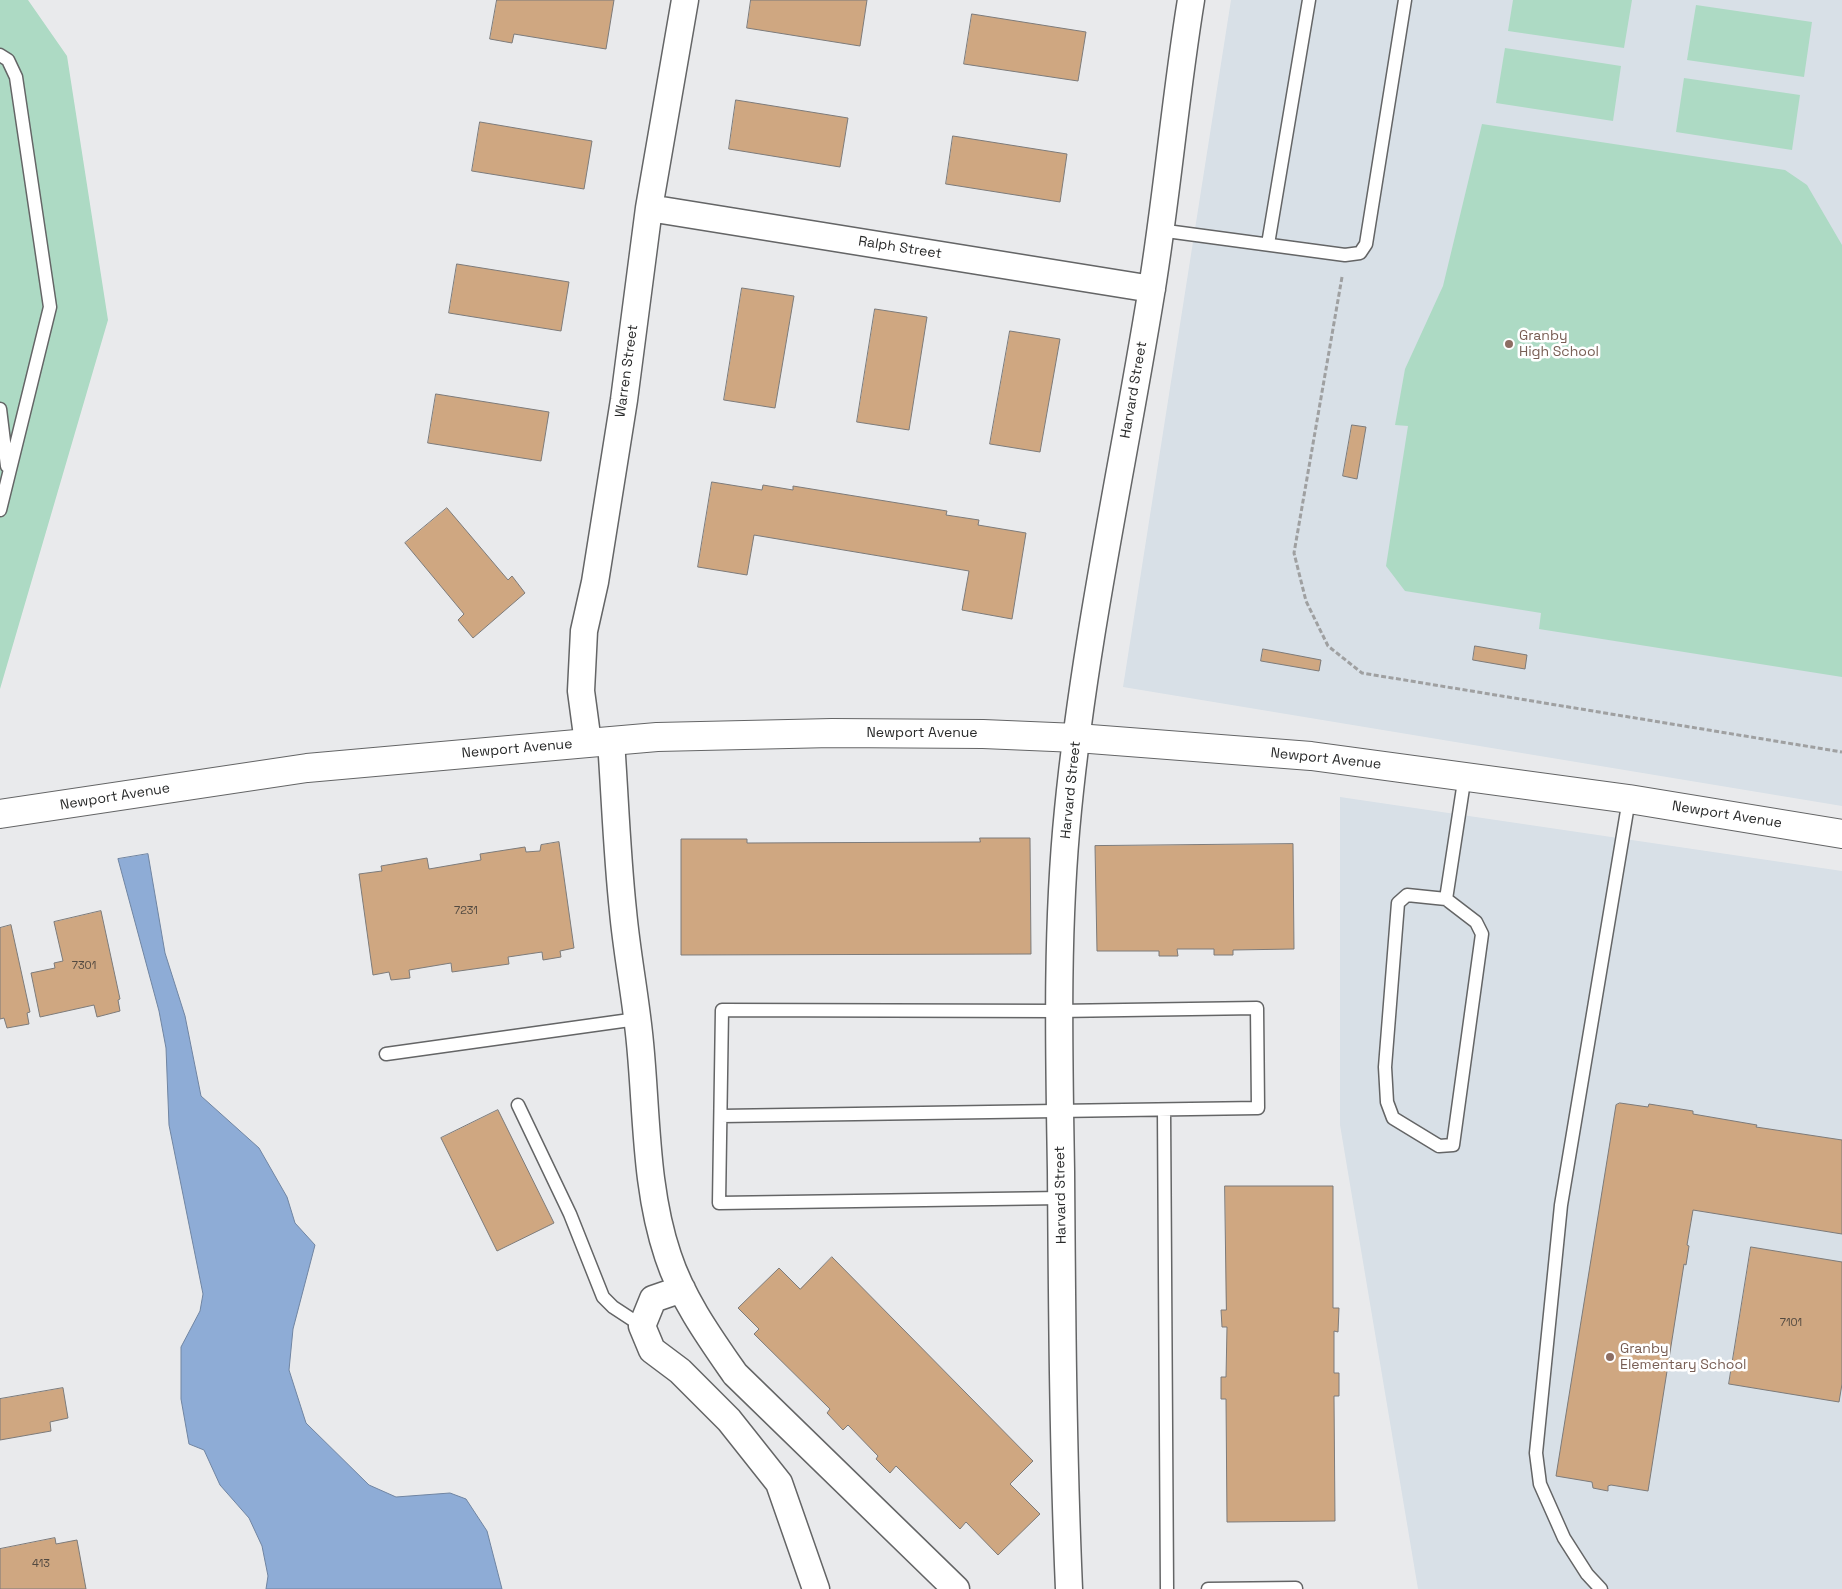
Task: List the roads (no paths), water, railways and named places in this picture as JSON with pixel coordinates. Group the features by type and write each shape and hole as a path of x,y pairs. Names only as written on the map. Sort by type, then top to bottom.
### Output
{"street":[{"name":"Warren Street","path":"685,0 649,208 624,400 595,582 584,631 581,691 599,742 638,1019 654,1200 668,1258 682,1289 708,1336 735,1374 956,1589"},
{"name":"Harvard Street","path":"1069,1589 1065,1490 1058,1011 1062,893 1068,810 1094,608 1152,289 1178,82 1191,0"},
{"name":"Ralph Street","path":"649,208 1152,289"},
{"name":"Newport Avenue","path":"0,814 307,768 657,737 832,732 983,734 1077,738 1310,756 1465,775 1629,799 1842,834"},
{"path":"682,1289 653,1299 642,1326 652,1350 680,1371 729,1420 779,1483 816,1589"}],"lane":[{"path":"1268,244 1309,0"},
{"path":"1159,230 1345,255 1360,253 1366,244 1405,0"},
{"path":"0,55 8,60 16,77 50,308 4,476 0,510"},
{"path":"0,409 4,476"},
{"path":"1446,899 1465,775"},
{"path":"1601,1589 1587,1574 1564,1538 1540,1484 1536,1453 1561,1204 1629,799"},
{"path":"1407,895 1446,899 1476,922 1482,934 1453,1145 1439,1146 1393,1118 1387,1102 1386,1067 1398,903 1407,895"},
{"path":"721,1116 1258,1108 1257,1008 1058,1011 722,1010 719,1203 1061,1198"},
{"path":"386,1054 638,1019"},
{"path":"518,1105 570,1214 602,1297 613,1308 642,1326"},
{"path":"1164,1110 1167,1589"},
{"path":"1208,1589 1296,1588"}],"water":[{"path":"148,854 165,953 185,1016 201,1096 259,1148 287,1197 295,1223 315,1245 293,1329 289,1370 306,1423 369,1485 396,1497 450,1493 466,1499 487,1531 502,1589 266,1589 268,1576 262,1546 249,1518 220,1485 204,1450 189,1444 181,1399 181,1347 200,1311 203,1294 169,1125 166,1048 159,1011 118,859"}],"place":[{"name":"Granby High School","path":"1509,344"},
{"name":"Granby Elementary School","path":"1610,1357"}]}
